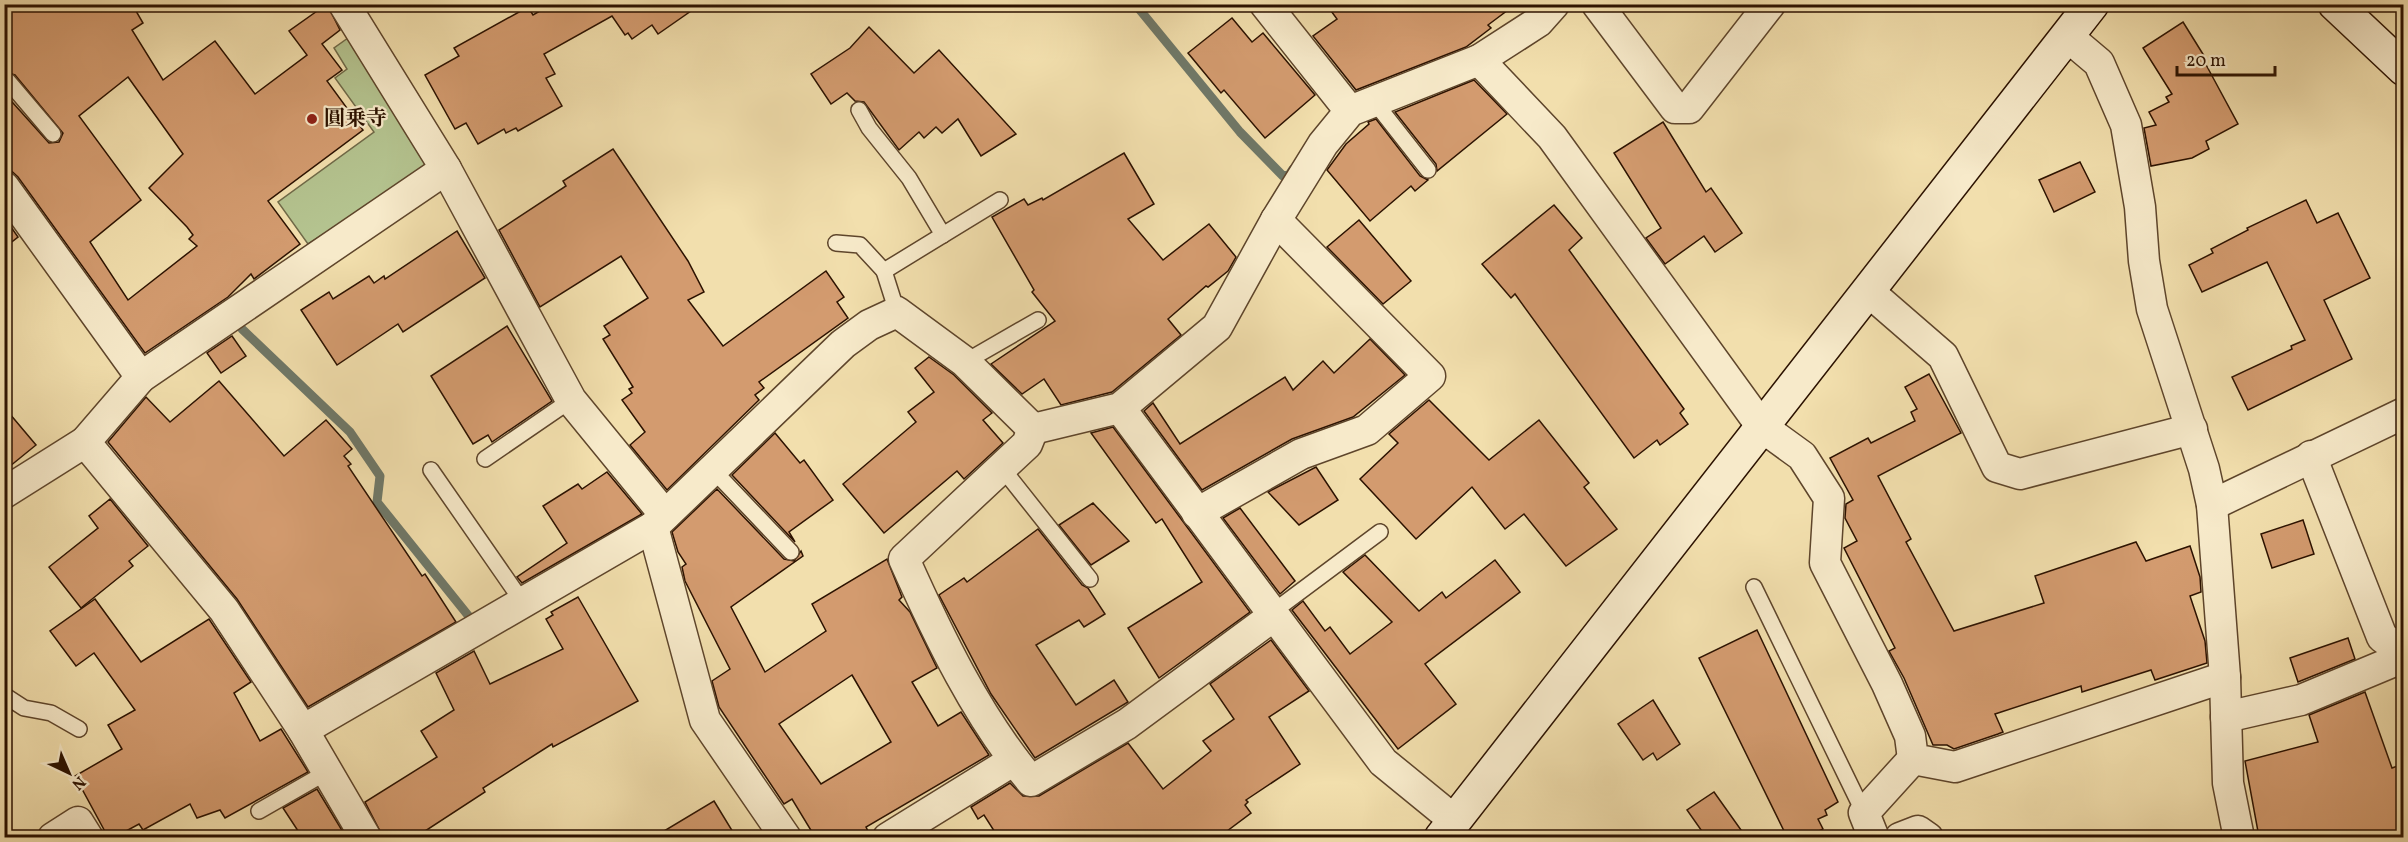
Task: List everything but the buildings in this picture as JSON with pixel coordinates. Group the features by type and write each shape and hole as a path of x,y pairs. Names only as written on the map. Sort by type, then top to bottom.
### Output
{"street":[{"path":"344,4 446,169 571,400 659,521 705,720 786,837"},
{"path":"1265,4 1361,105"},
{"path":"1033,429 1120,408 1217,327 1276,220 1323,144 1361,105 1479,60 1538,22 1554,4"},
{"path":"1597,4 1675,108 1689,108 1770,4"},
{"path":"1120,408 1271,615 1383,762 1448,829 2092,4"},
{"path":"2335,4 2403,69"},
{"path":"2067,36 2099,63 2126,125 2140,207 2144,261 2152,309 2192,429 2212,505 2225,677 2228,783 2239,837"},
{"path":"1479,60 1552,137 1762,427 1802,456 1829,498 1825,563 1887,684 1910,736 1913,759 1869,825"},
{"path":"4,493 85,442 141,377 446,169"},
{"path":"4,187 141,377"},
{"path":"1197,513 1301,454 1367,430 1430,376 1276,220"},
{"path":"1868,291 1943,356 1997,467 2020,474 2192,429"},
{"path":"303,730 524,604 659,521 714,471 843,344 869,325 897,312 964,362 1033,429"},
{"path":"2212,505 2403,413"},
{"path":"1033,429 1027,444 904,559 940,641 1014,760 1031,781 1127,724 1271,615"},
{"path":"85,442 224,610 303,730 366,837"},
{"path":"2226,717 2301,700 2403,655 2382,637 2312,456"},
{"path":"1913,759 1955,767 2225,677"},
{"path":"888,837 1014,760"},
{"path":"53,837 78,822 88,837"},
{"path":"1900,837 1918,831 1928,837"}],"lane":[{"path":"4,83 8,81 53,134"},
{"path":"1361,105 1428,170"},
{"path":"859,110 869,128 909,178 943,235"},
{"path":"884,272 1000,200"},
{"path":"836,243 860,245 884,272 897,312"},
{"path":"964,362 1038,320"},
{"path":"485,459 571,400"},
{"path":"1002,468 1090,579"},
{"path":"431,470 524,604"},
{"path":"714,471 791,552"},
{"path":"1271,615 1380,532"},
{"path":"1754,587 1869,825"},
{"path":"4,696 24,708 51,713 79,729"},
{"path":"259,811 327,772"}],"green space":[{"path":"348,38 431,166 308,244 278,202 374,132 335,78 347,69 334,48"}],"waterway":[{"path":"1135,4 1240,132 1283,176 1289,175 1293,169"},
{"path":"242,329 350,432 380,476 377,502 471,619"}],"place":[{"name":"圓乗寺","path":"312,119"}]}
